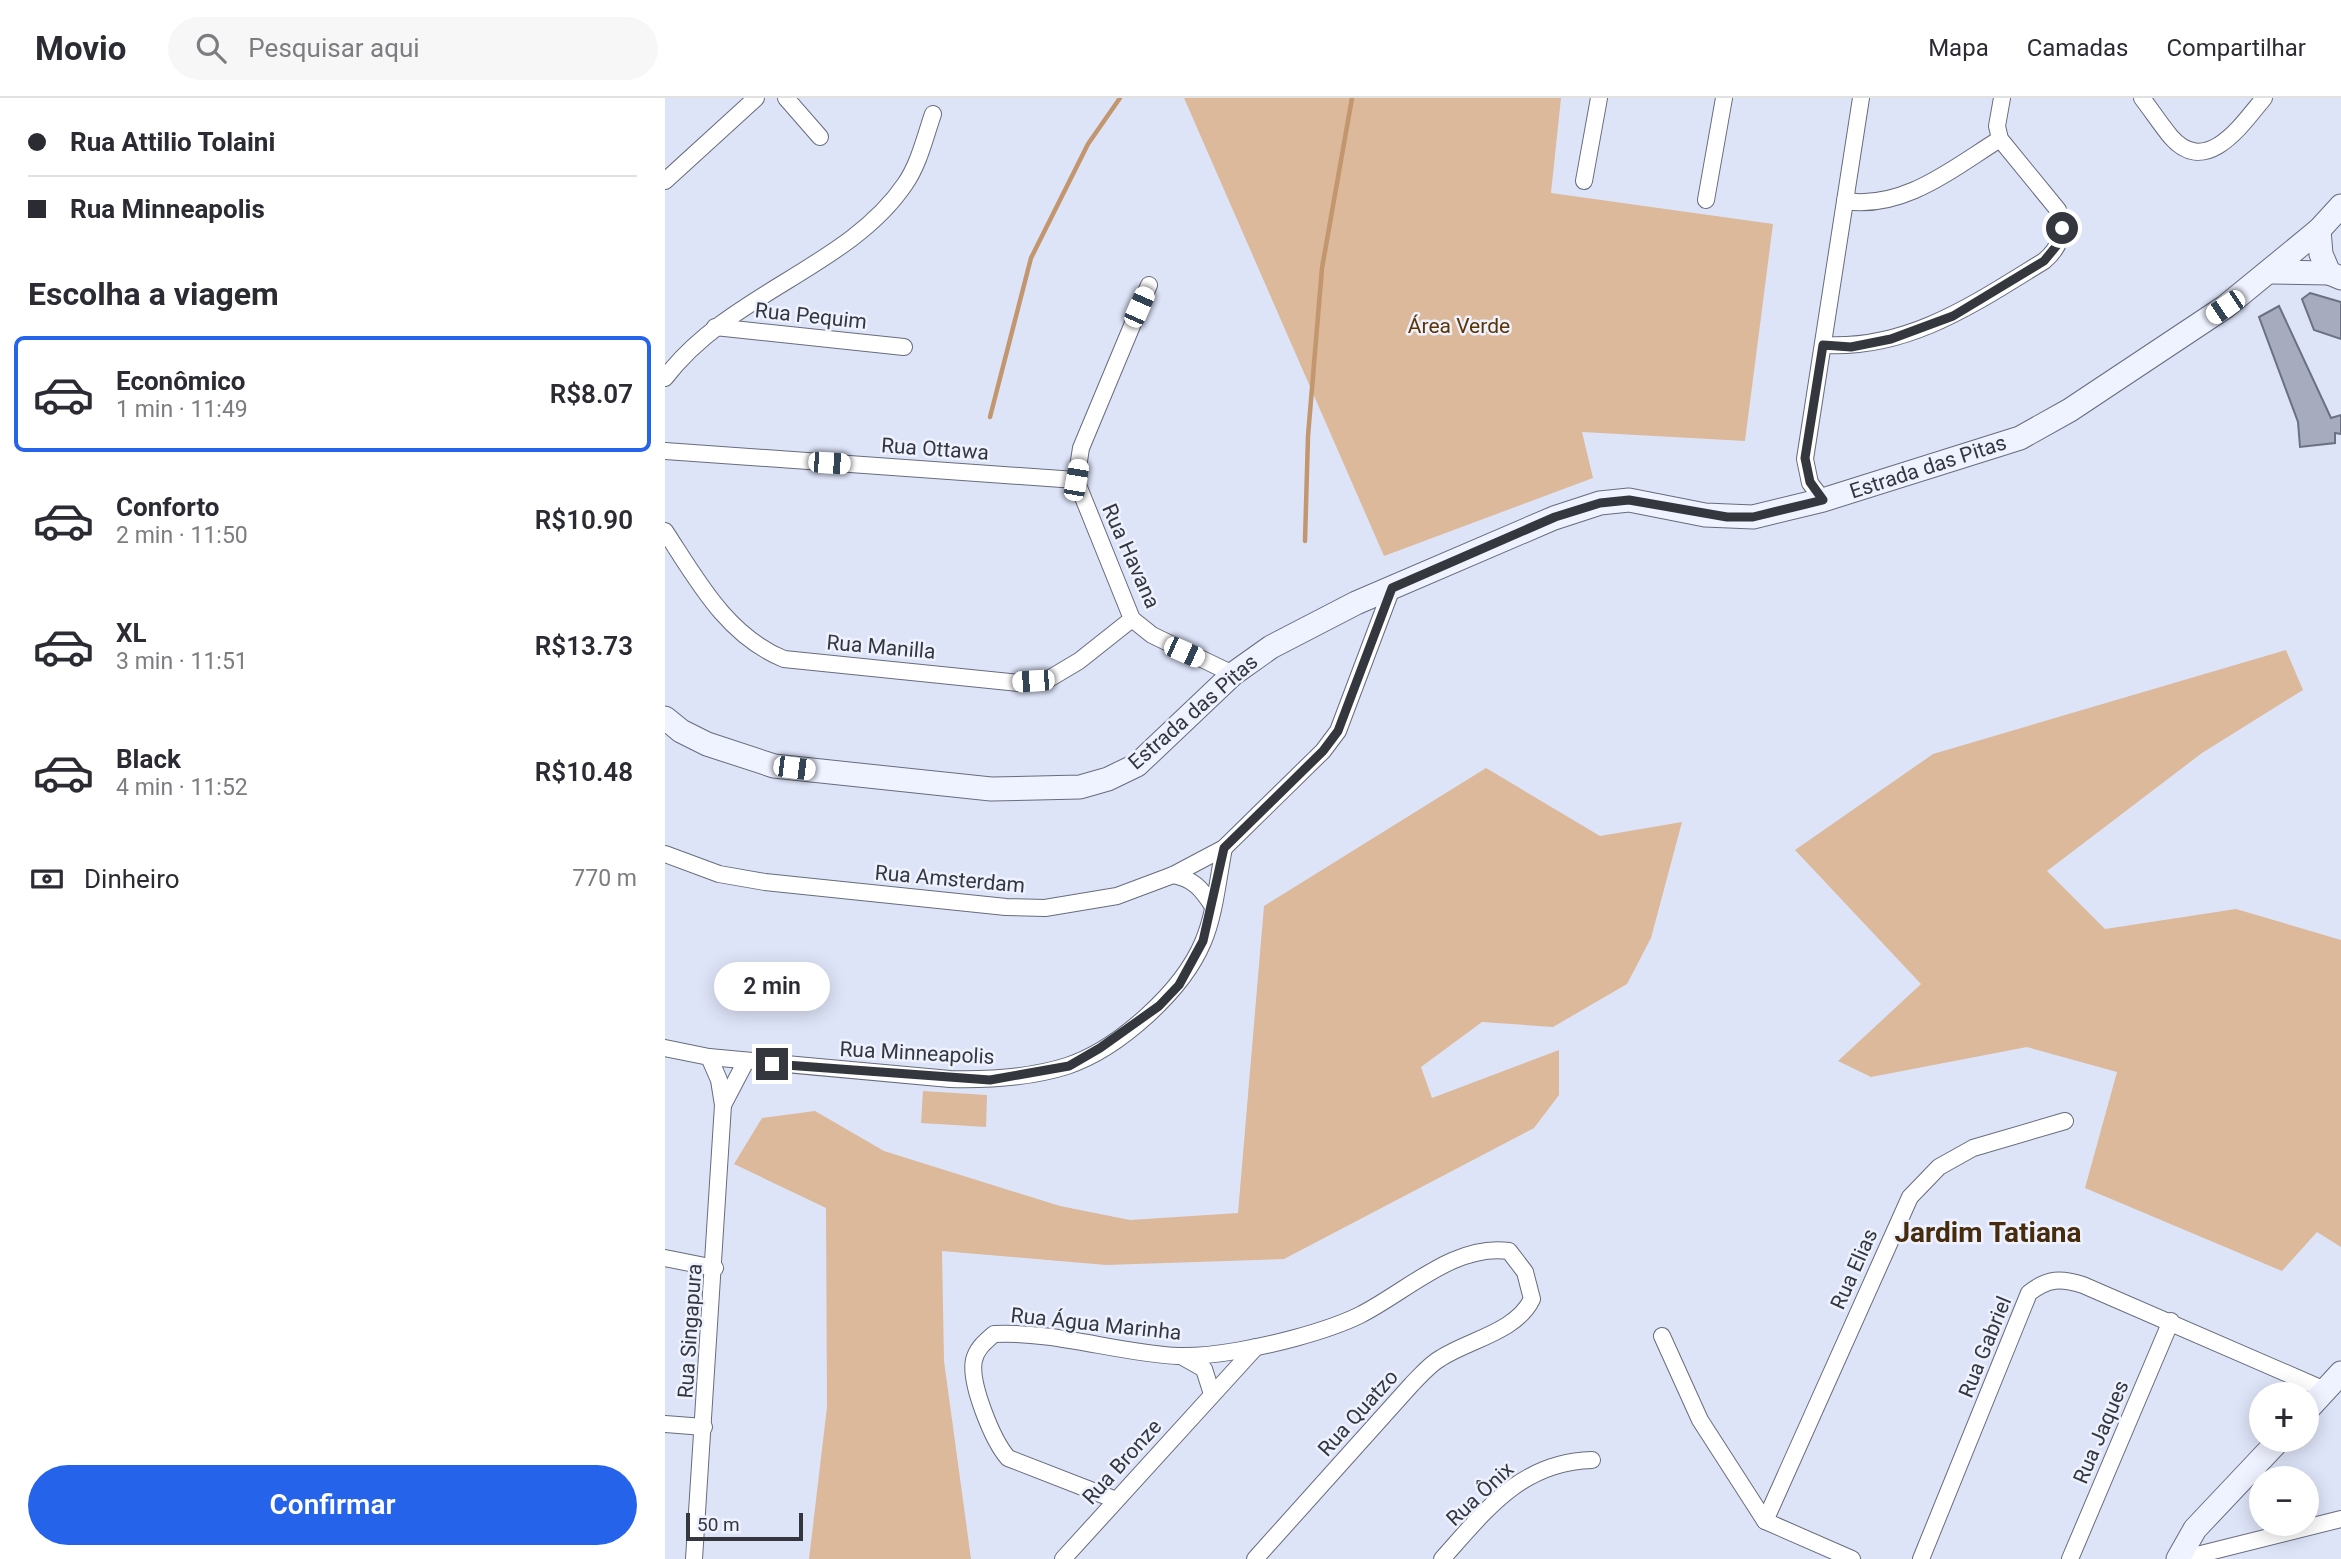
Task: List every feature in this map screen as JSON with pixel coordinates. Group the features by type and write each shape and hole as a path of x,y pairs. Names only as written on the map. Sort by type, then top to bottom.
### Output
{"main road":[{"name":"Estrada das Pitas","path":"665,718 681,731 707,744 774,766 991,789 1080,787 1108,779 1137,765 1251,659 1302,629 1555,517 1600,503 1629,500 1727,517 1753,517 1823,500 2020,438 2081,403 2225,307 2271,272 2319,230 2341,206"},
{"path":"2319,230 2321,254 2335,276"},
{"path":"2271,272 2335,276"},
{"path":"2319,1397 2341,1373"},
{"path":"2179,1559 2195,1530 2268,1452"}],"street":[{"path":"665,181 756,98"},
{"path":"786,98 820,136"},
{"path":"1584,181 1599,98"},
{"path":"1706,200 1724,98"},
{"path":"1823,500 1810,482 1805,458 1861,98"},
{"path":"1823,345 1851,347 1871,344 1932,326 2044,261 2055,251 2062,228 2057,210 2000,139 1997,126 2002,98"},
{"path":"2142,98 2172,139 2186,148 2203,151 2229,140 2265,98"},
{"path":"665,378 715,327 865,227 907,182 933,114"},
{"path":"1845,201 1883,202 1909,194 2000,139"},
{"path":"1076,480 1081,447 1149,285"},
{"name":"Rua Pequim","path":"715,327 904,347"},
{"name":"Rua Ottawa","path":"665,451 1076,480"},
{"name":"Rua Havana","path":"1076,480 1132,619 1152,635 1233,674"},
{"name":"Rua Manilla","path":"665,531 708,595 742,635 764,651 784,659 1019,682 1047,680 1079,661 1132,619"},
{"name":"Rua Amsterdam","path":"665,854 719,874 765,882 1006,907 1045,908 1117,896 1173,874 1224,848 1323,751 1338,731 1392,588"},
{"name":"Rua Minneapolis","path":"665,1048 709,1058 907,1076 990,1080 1069,1066 1131,1028 1179,985 1203,941 1224,848"},
{"path":"1173,874 1190,879 1212,905"},
{"name":"Rua Singapura","path":"694,1559 705,1427 723,1105 719,1080 709,1058"},
{"name":"Rua Singapura","path":"723,1105 747,1061"},
{"name":"Rua Elias","path":"1765,1521 1910,1197 1939,1167 1973,1148 2066,1121"},
{"name":"Rua Água Marinha","path":"1116,1500 1008,1458 996,1444 978,1390 973,1364 979,1348 994,1334 1010,1333 1180,1356 1257,1347 1294,1338 1358,1316 1438,1268 1479,1251 1494,1249 1509,1251 1525,1272 1532,1299 1525,1313 1513,1322"},
{"path":"665,1258 715,1268"},
{"name":"Rua Gabriel","path":"1921,1559 2029,1293 2042,1283 2060,1278 2171,1321 2325,1390"},
{"name":"Rua Jaques","path":"2070,1559 2171,1321"},
{"name":"Rua Quatzo","path":"1255,1559 1429,1368 1464,1345 1513,1322"},
{"path":"1662,1336 1700,1420 1765,1521 1852,1559"},
{"name":"Rua Bronze","path":"1063,1559 1257,1347"},
{"path":"1180,1356 1204,1369 1212,1394"},
{"path":"665,1424 705,1427"},
{"name":"Rua Ônix","path":"1442,1559 1519,1481 1546,1466 1592,1460"},
{"path":"2179,1559 2341,1519"}],"green space":[{"name":"Área Verde","path":"1184,98 1561,98 1551,193 1773,224 1745,441 1582,432 1593,478 1384,556"},
{"path":"2286,650 2303,690 2202,753 2047,871 2105,929 2236,909 2341,940 2341,1247 2317,1232 2282,1271 2085,1188 2117,1072 2027,1047 1871,1077 1838,1061 1921,984 1795,850 1933,754"},
{"path":"1486,768 1600,836 1682,822 1651,938 1627,984 1553,1027 1482,1022 1421,1067 1432,1098 1559,1050 1559,1095 1534,1128 1284,1259 1106,1265 942,1251 944,1361 971,1559 809,1559 827,1407 826,1208 734,1164 762,1118 815,1111 884,1151 1060,1206 1130,1220 1238,1213 1264,906"},
{"path":"923,1091 987,1095 986,1127 921,1123"}],"building":[{"path":"2310,293 2341,302 2341,339 2314,330 2302,299"},
{"path":"2279,306 2331,418 2341,415 2341,434 2335,433 2335,443 2300,447 2298,422 2259,317"}],"waterway":[{"path":"990,417 1031,258 1088,144 1120,98"},
{"path":"1305,541 1308,436 1322,268 1352,98"}],"district":[{"name":"Jardim Tatiana","path":"1988,1232"}],"route":[{"path":"772,1064 990,1080 1069,1066 1131,1028 1159,1006 1179,985 1192,964 1203,941 1224,848 1323,751 1338,731 1392,588 1555,517 1600,503 1629,500 1705,514 1753,517 1823,500 1813,489 1807,475 1805,458 1823,345 1851,347 1871,344 1911,334 1953,316 2050,257 2061,237 2062,228"}]}
